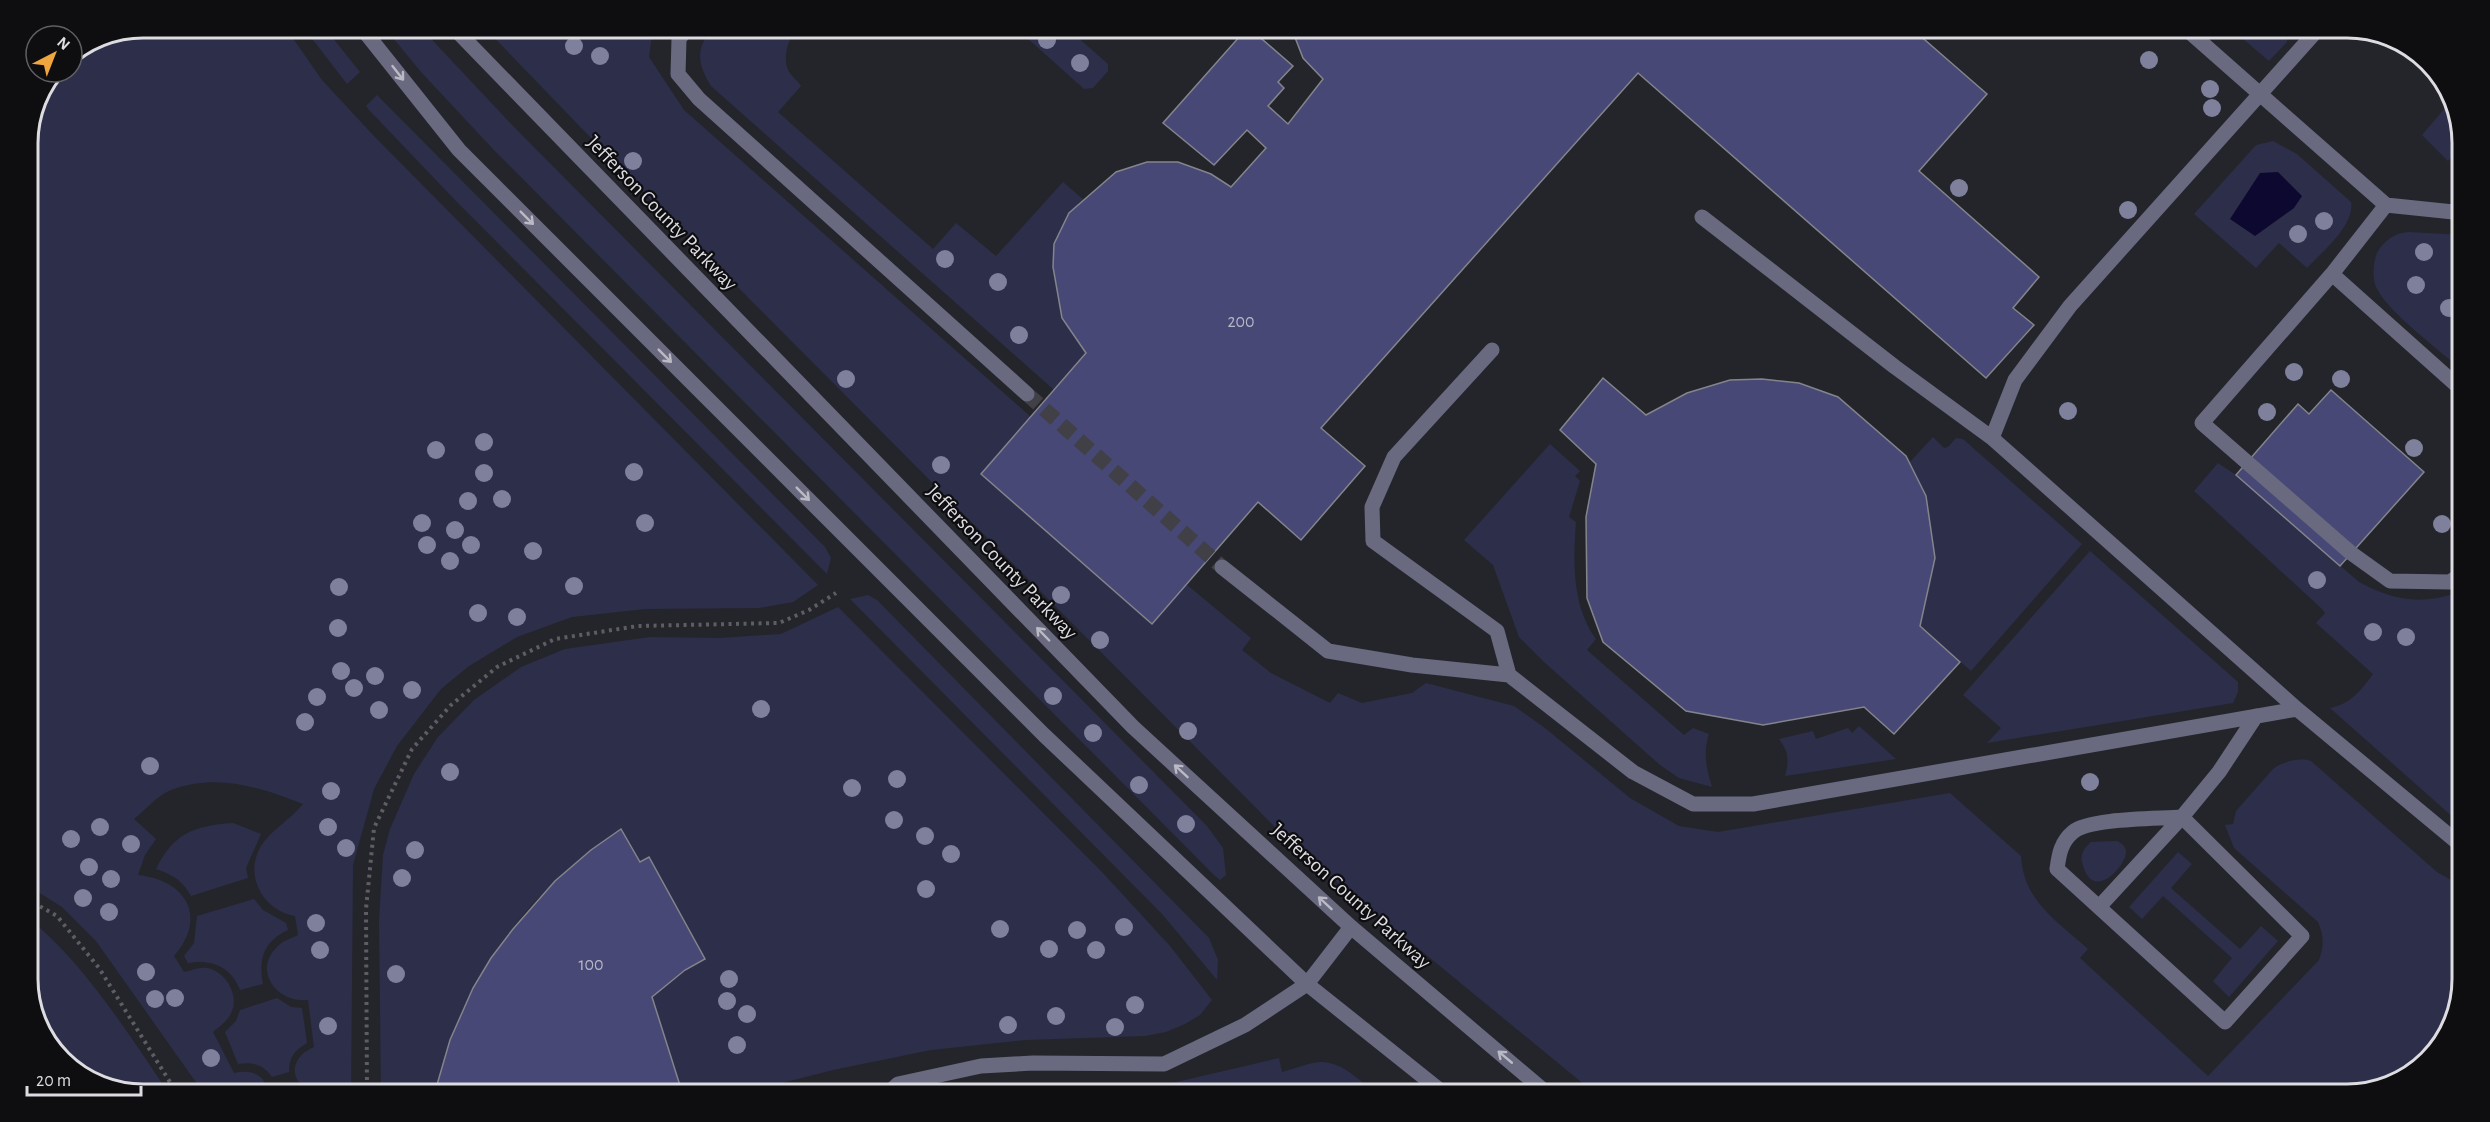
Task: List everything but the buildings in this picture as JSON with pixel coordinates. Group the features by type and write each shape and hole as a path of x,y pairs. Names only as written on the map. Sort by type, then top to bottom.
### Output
{"street":[{"path":"370,38 459,150 1044,735 1307,984 1432,1084"},
{"name":"Jefferson County Parkway","path":"464,38 1133,726 1351,927 1536,1084"},
{"path":"680,38 678,74 699,99 1027,394"},
{"path":"2196,38 2386,205 2452,212"},
{"path":"1992,438 2015,380 2070,306 2310,38"},
{"path":"2386,205 2332,274 2202,423 2351,554 2390,581 2452,581"},
{"path":"1702,217 1895,367 1992,438 2297,709 2452,838"},
{"path":"2332,274 2452,382"},
{"path":"1492,350 1394,457 1372,507 1373,541 1497,631 1509,675"},
{"path":"1222,567 1328,651 1412,665 1509,675 1633,772 1693,804 1753,804 2297,709"},
{"path":"2099,907 2182,817 2219,772 2256,716"},
{"path":"2182,817 2302,936 2225,1022 2057,869 2059,848 2073,832 2087,824 2182,817"},
{"path":"898,1084 981,1066 1033,1063 1164,1064 1245,1025 1307,984 1351,927"}],"path":[{"path":"367,1084 366,909 375,828 412,748 451,705 497,667 555,639 638,626 779,623 809,610 836,593"},
{"path":"38,905 57,915 99,968 170,1084"}],"shaded area":[{"path":"142,38 293,38 322,80 372,134 818,585 793,602 759,608 645,609 572,617 517,637 469,666 441,689 397,746 374,789 353,865 351,1084 302,1084 298,1080 295,1067 298,1059 304,1052 314,1047 308,1000 297,1000 278,991 268,976 267,966 277,947 298,935 295,916 274,907 260,890 254,869 256,857 265,840 303,804 238,784 205,783 188,785 166,792 134,819 156,839 145,855 138,875 155,878 169,884 187,903 190,915 189,928 184,942 174,956 184,972 207,968 225,978 232,991 234,1004 230,1015 213,1032 234,1073 247,1072 258,1075 265,1084 197,1084 96,941 62,907 38,892 38,135 45,102 55,84 84,84 84,55 102,45"},
{"path":"311,38 333,38 360,72 347,84"},
{"path":"393,38 430,38 514,127 1207,826 1223,848 1226,875 1220,880 1214,875 493,149 421,72"},
{"path":"495,38 651,38 649,57 684,110 1031,417 981,474 1152,624 1186,584 1251,638 1242,650 1271,673 1330,703 1338,693 1362,703 1412,693 1426,683 1514,706 1545,728 1630,798 1679,826 1718,832 1950,793 2021,856 2023,872 2035,898 2054,919 2088,949 2080,958 2208,1076 2319,960 2323,941 2318,922 2234,848 2225,825 2233,824 2236,811 2273,769 2291,761 2311,761 2437,872 2452,881 2452,980 2445,1020 2435,1038 2417,1059 2388,1077 2361,1084 1584,1084 1296,848 647,196"},
{"path":"706,38 791,38 786,53 786,65 801,86 778,112 933,249 956,223 996,256 1063,182 1084,200 1071,211 1054,244 1086,353 1054,390 711,86 701,63 701,49"},
{"path":"1027,38 1078,38 1108,64 1108,71 1093,88 1084,89"},
{"path":"2242,38 2287,38 2287,42 2269,61"},
{"path":"377,95 825,547 831,558 827,574 454,199 369,110 366,106"},
{"path":"2446,107 2452,135 2452,156 2448,161 2422,135"},
{"path":"2273,141 2297,154 2351,202 2351,211 2343,229 2307,268 2279,243 2256,268 2194,214 2256,145"},
{"path":"2278,172 2302,196 2294,208 2255,236 2230,219 2260,173"},
{"path":"2408,232 2452,234 2452,362 2391,308 2376,287 2374,269 2378,251 2391,238"},
{"path":"1933,437 1944,448 1956,438 1963,439 2082,544 1971,671 1920,626 1934,558 1909,463"},
{"path":"1550,444 1580,471 1575,476 1580,481 1569,517 1576,522 1574,553 1578,598 1588,626 1596,639 1587,650 1684,735 1693,728 1709,734 1706,760 1712,787 1679,778 1660,765 1544,662 1519,637 1493,565 1464,540"},
{"path":"2218,463 2236,475 2359,582 2386,594 2410,599 2422,600 2452,594 2452,816 2330,708 2350,700 2373,674 2316,623 2325,613 2322,609 2194,491"},
{"path":"2090,551 2238,682 2238,692 2233,703 1987,743 2001,728 1963,695"},
{"path":"868,595 877,600 1209,938 1218,960 1217,980 1162,914 850,599"},
{"path":"838,607 1103,873 1170,946 1212,1000 1200,1015 1166,1032 1145,1036 1025,1040 931,1050 833,1070 780,1084 680,1084 652,997 685,970 705,959 649,857 640,862 621,829 557,880 514,926 480,978 466,1006 453,1035 437,1084 381,1084 379,920 383,855 390,829 414,774 438,737 474,700 521,667 565,649 650,637 720,638 781,634"},
{"path":"1859,726 1896,759 1785,776 1787,757 1785,748 1779,739 1813,731 1816,739 1848,728 1852,733"},
{"path":"233,823 261,834 246,868 248,878 191,896 176,879 156,869 170,847 186,834 207,826"},
{"path":"2117,841 2124,846 2126,851 2121,864 2108,878 2093,881 2087,875 2082,862 2087,846 2091,842"},
{"path":"2178,852 2192,864 2171,888 2240,949 2261,926 2278,941 2229,997 2213,981 2232,958 2163,896 2142,919 2129,907"},
{"path":"254,899 263,910 286,923 288,930 268,945 262,959 263,984 240,990 226,970 212,963 188,963 184,956 194,943 197,916"},
{"path":"38,926 68,955 122,1024 163,1084 122,1082 102,1077 78,1063 63,1049 48,1026 40,1000"},
{"path":"277,998 291,1007 302,1008 307,1043 293,1055 289,1072 272,1077 265,1069 257,1065 238,1064 225,1032 236,1021 240,1010"},
{"path":"1279,1058 1282,1072 1320,1062 1328,1063 1351,1073 1364,1084 1168,1084"}],"tunnel":[{"path":"1027,394 1222,567"}]}
